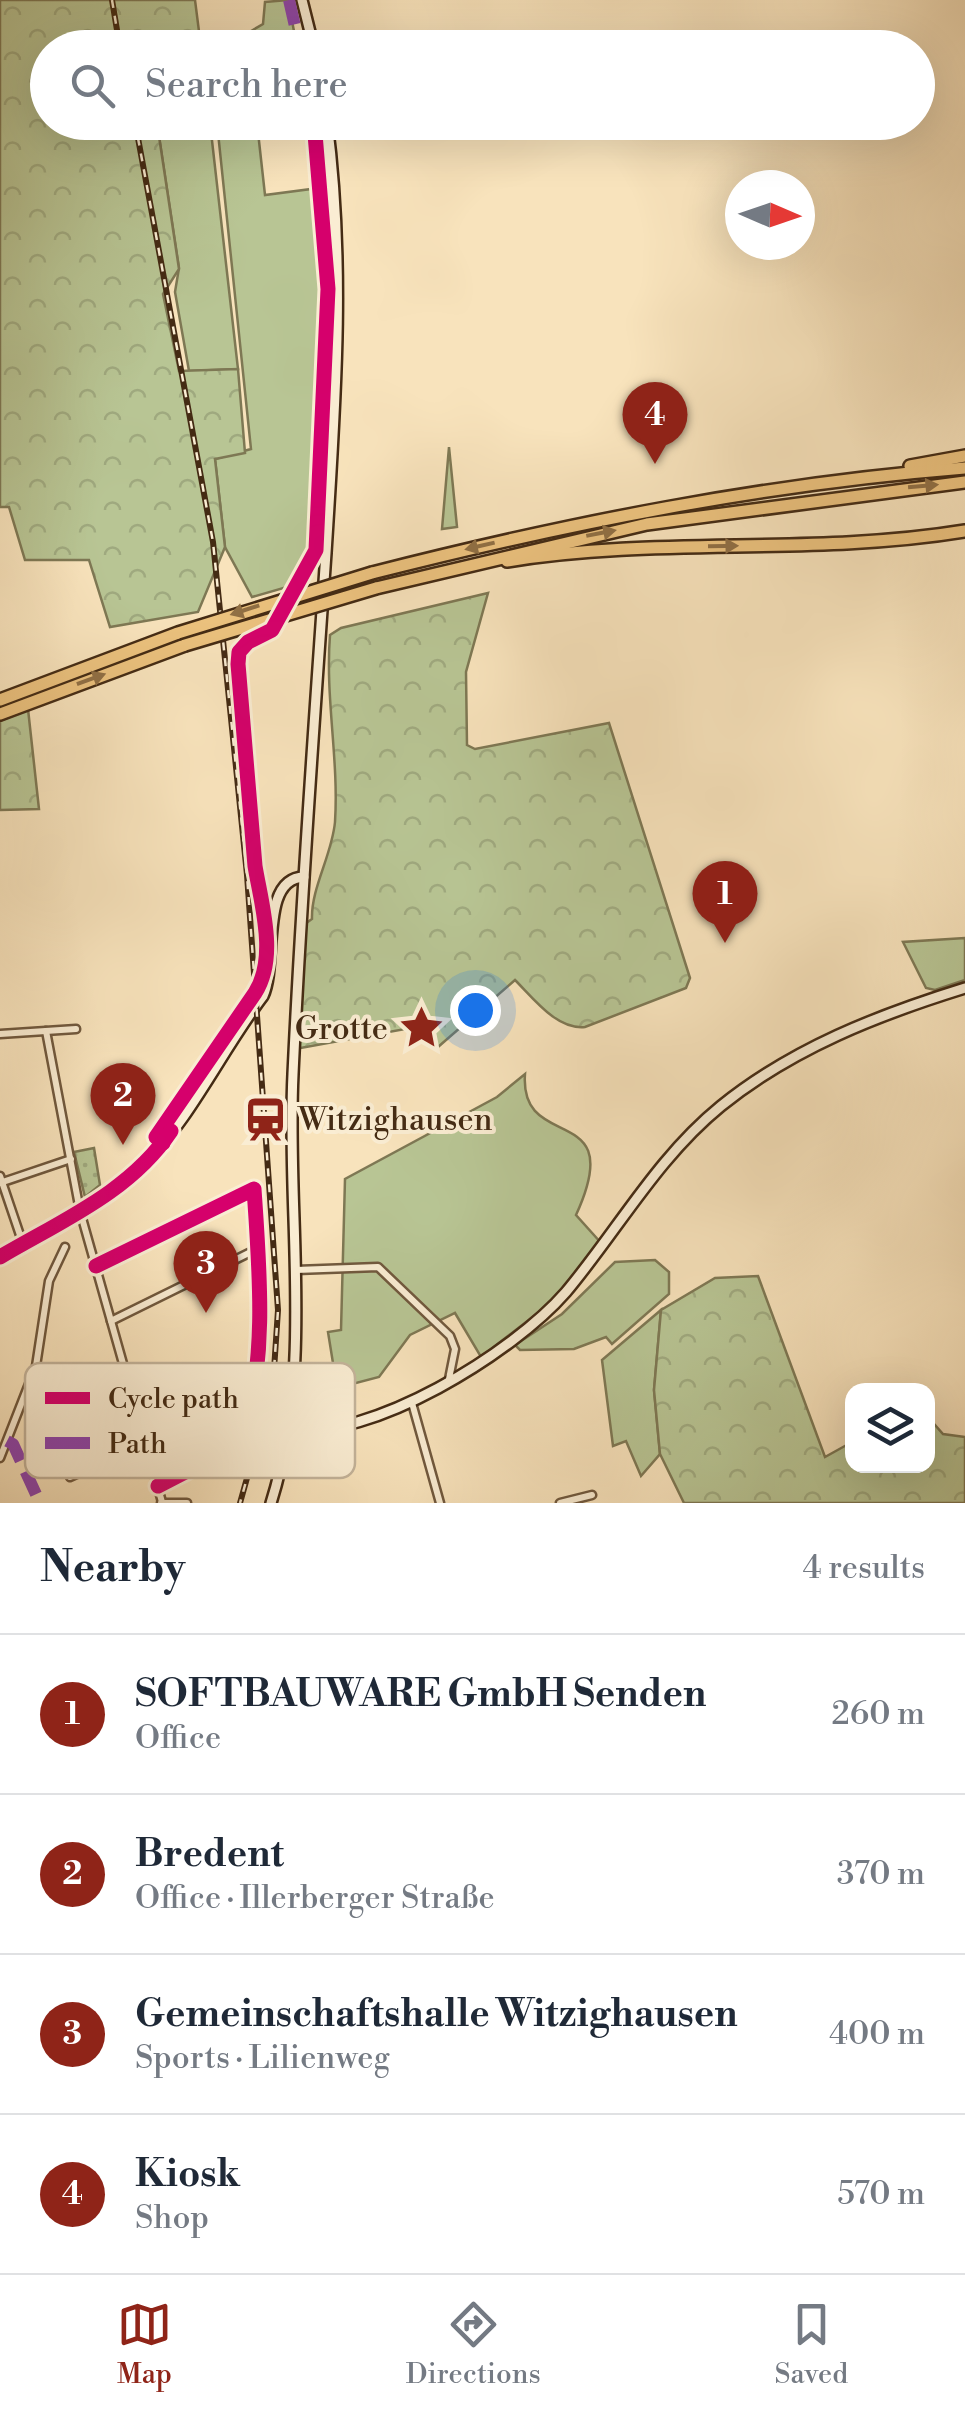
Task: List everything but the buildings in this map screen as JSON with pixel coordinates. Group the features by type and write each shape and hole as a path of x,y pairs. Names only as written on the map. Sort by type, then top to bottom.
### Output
{"highway":[{"path":"0,700 178,633 372,573 608,518 965,456"},
{"path":"864,476 965,468"},
{"path":"0,714 186,645 438,571 684,518 965,482"},
{"path":"438,571 611,548 866,544 965,530"}],"main road":[{"path":"302,0 310,30"},
{"path":"296,1363 293,1080 337,387 340,263 329,140"},
{"path":"0,1258 80,1211 148,1160 263,996 272,968 276,896 288,881 304,876"},
{"path":"355,1422 412,1404 506,1343 563,1294 655,1174 729,1100 836,1035 965,988"},
{"path":"272,1503 277,1478"}],"street":[{"path":"0,1034 76,1030"},
{"path":"46,1032 80,1211 122,1363"},
{"path":"23,1244 1,1180 70,1159"},
{"path":"96,1266 254,1189 263,1299 258,1363"},
{"path":"36,1363 48,1281 64,1247"},
{"path":"111,1321 258,1249"},
{"path":"294,1270 365,1265 384,1270 450,1336 455,1350 449,1380"},
{"path":"0,1458 25,1394"},
{"path":"412,1404 440,1503"},
{"path":"156,1478 162,1503 188,1503"},
{"path":"158,1486 173,1478"},
{"path":"560,1503 592,1495"}],"green space":[{"path":"0,0 195,0 199,30 30,30 30,140 160,140 179,269 163,294 179,371 238,369 245,453 215,459 225,547 198,612 110,627 89,560 25,560 9,507 0,507"},
{"path":"288,0 294,30 253,30 263,24 265,2"},
{"path":"160,140 212,140 238,369 189,371 175,292 179,268"},
{"path":"219,140 259,140 265,195 319,188 326,289 313,550 294,585 252,597 225,547 215,459 251,449"},
{"path":"449,447 457,527 442,529"},
{"path":"488,593 466,672 467,745 475,749 609,723 690,978 686,988 585,1027 575,1027 547,1012 515,980 438,1047 416,1027 295,1049 301,927 312,919 335,822 330,635 341,628"},
{"path":"28,709 39,809 0,810 0,721"},
{"path":"965,938 965,980 935,990 926,988 903,942"},
{"path":"525,1074 528,1099 538,1114 582,1141 590,1155 589,1179 576,1215 602,1244 562,1294 481,1357 455,1313 410,1335 379,1377 355,1383 355,1363 333,1363 328,1332 341,1330 345,1179 497,1097"},
{"path":"94,1148 100,1185 85,1197 74,1152"},
{"path":"655,1260 669,1272 669,1294 612,1344 606,1337 574,1349 520,1350 515,1345 562,1314 615,1262"},
{"path":"758,1276 825,1457 845,1446 845,1473 935,1473 935,1425 943,1434 965,1437 965,1503 684,1503 660,1454 654,1390 661,1310 715,1278"},
{"path":"661,1310 654,1390 660,1454 641,1476 626,1441 613,1446 602,1360"}],"railway":[{"path":"112,0 117,30"},
{"path":"138,140 213,542 247,875 278,1310 274,1363"},
{"path":"240,1503 247,1478"}],"marked path":[{"path":"289,0 296,30"},
{"path":"7,1441 13,1444 25,1470"},
{"path":"29,1478 40,1503"}],"cycle path":[{"path":"163,1143 156,1137 255,993 266,963 266,930 255,866 238,664 239,652 248,642 272,630 316,550 328,289 316,140"},
{"path":"0,1257 115,1188 136,1171 171,1131"},
{"path":"96,1266 254,1189 259,1285 257,1363"},
{"path":"158,1486 173,1478"}],"place":[{"name":"Kiosk","path":"655,464"},
{"name":"SOFTBAUWARE GmbH Senden","path":"725,943"},
{"name":"Grotte","path":"421,1028"},
{"name":"Witzighausen","path":"265,1119"},
{"name":"Bredent","path":"123,1145"},
{"name":"Gemeinschaftshalle Witzighausen","path":"206,1313"}]}
